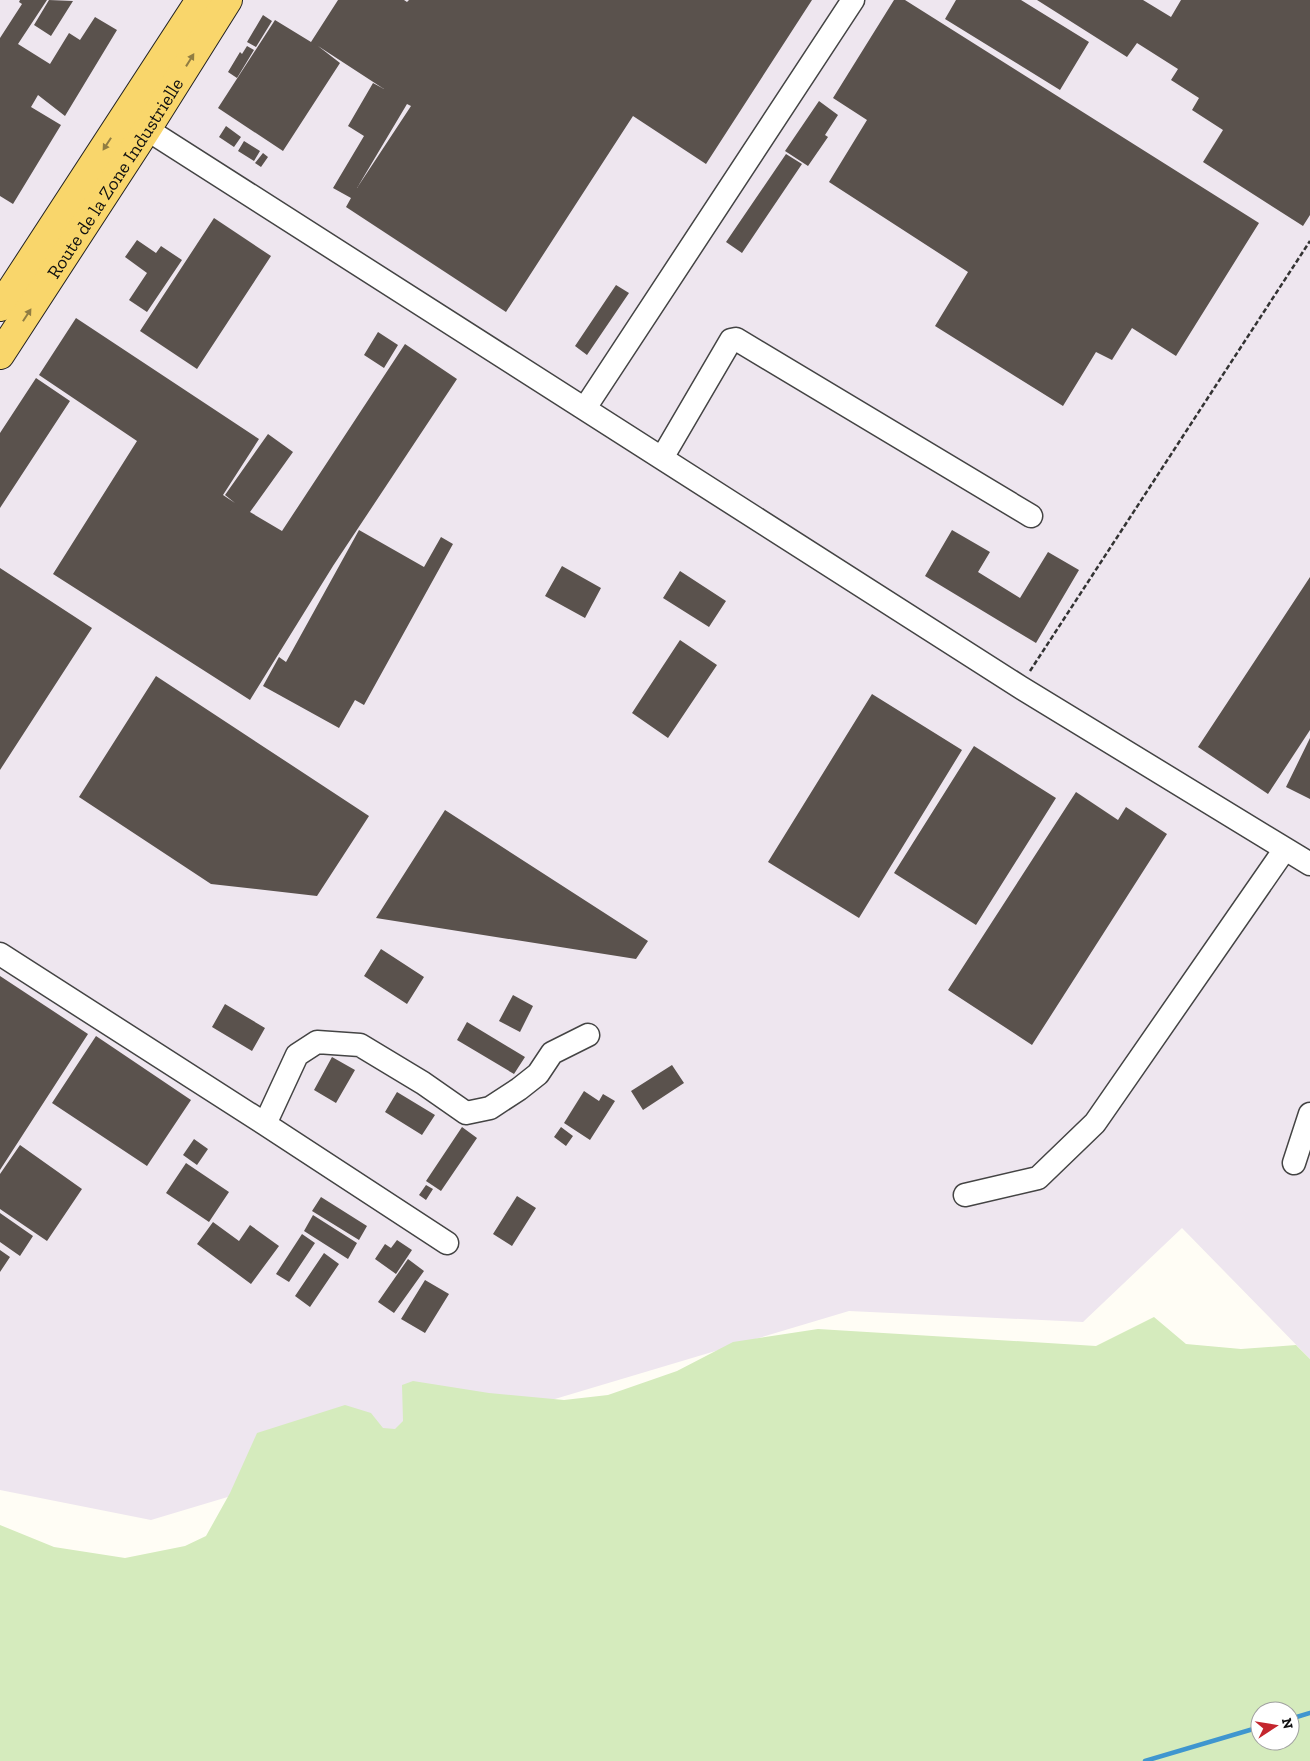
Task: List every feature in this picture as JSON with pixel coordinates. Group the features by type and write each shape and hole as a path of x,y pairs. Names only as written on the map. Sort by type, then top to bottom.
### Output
{"main road":[{"name":"Route de la Zone Industrielle","path":"0,356 137,122 200,0"},
{"name":"Route de la Zone Industrielle","path":"0,307 228,0"}],"street":[{"path":"585,408 853,0"},
{"path":"137,122 1020,687 1310,864"},
{"path":"662,458 731,340 736,339 1031,516"},
{"path":"965,1195 1038,1178 1095,1123 1285,849"},
{"path":"0,954 266,1124 446,1243"},
{"path":"266,1124 297,1056 317,1042 360,1045 423,1082 466,1113 490,1108 512,1094 538,1074 552,1053 588,1035"},
{"path":"1294,1163 1310,1114"}],"path":[{"path":"1020,687 1310,241"}],"shaded area":[{"path":"0,0 1310,0 1310,1359 1182,1228 1083,1322 849,1311 151,1520 0,1490"}],"green space":[{"path":"1154,1317 1186,1344 1241,1349 1296,1345 1310,1359 1310,1761 0,1761 0,1525 54,1547 125,1558 185,1546 206,1536 230,1493 257,1433 345,1405 371,1413 383,1428 395,1429 403,1421 402,1385 413,1381 489,1393 564,1400 608,1395 677,1371 733,1342 818,1329 1096,1346"}],"building":[{"path":"20,0 47,0 18,44 50,64 69,33 80,40 95,17 117,30 65,116 38,95 31,107 61,125 13,204 0,196 0,38 22,4 19,2"},
{"path":"49,0 73,1 51,36 34,25"},
{"path":"338,0 404,0 407,2 409,0 812,0 706,164 633,116 506,312 346,207 351,198 333,188 364,136 348,126 373,83 384,89 318,46 340,63 283,151 218,108 275,20 311,42","holes":["407,104 411,106 357,188"]},
{"path":"894,0 905,0 1259,223 1176,356 1132,328 1112,360 1096,352 1063,406 935,326 968,272 829,182 867,120 833,98"},
{"path":"956,0 1021,0 1089,42 1060,90 945,19"},
{"path":"1037,0 1143,0 1171,17 1181,0 1310,0 1310,215 1303,226 1203,162 1223,130 1192,110 1199,98 1171,80 1178,69 1137,43 1127,57"},
{"path":"263,15 272,21 256,47 247,42"},
{"path":"247,46 254,50 237,78 228,72 240,52 242,54"},
{"path":"819,101 838,115 825,135 828,137 808,166 785,151"},
{"path":"226,126 241,137 234,147 219,137"},
{"path":"244,141 260,151 254,161 238,151"},
{"path":"263,153 268,157 261,167 255,163"},
{"path":"786,154 802,164 742,253 726,242"},
{"path":"214,218 271,256 197,369 140,331"},
{"path":"137,240 156,253 161,246 182,260 147,312 129,300 147,273 125,257"},
{"path":"616,285 629,293 587,355 575,346"},
{"path":"76,318 259,439 223,495 235,503 225,495 268,434 293,452 250,512 282,531 405,344 457,379 333,566 250,700 53,574 137,441 39,375"},
{"path":"378,332 398,345 384,368 364,355"},
{"path":"36,378 70,401 0,508 0,433"},
{"path":"359,530 424,567 441,537 453,544 364,705 355,700 339,728 263,686 279,657 286,662"},
{"path":"952,530 990,552 978,572 1020,598 1048,552 1079,570 1036,643 925,576"},
{"path":"562,566 601,588 585,618 545,596"},
{"path":"0,568 92,628 0,770"},
{"path":"680,571 726,601 709,627 663,598"},
{"path":"1310,577 1310,730 1268,794 1198,747"},
{"path":"680,640 717,665 668,738 632,713"},
{"path":"156,676 369,816 317,896 211,884 79,797"},
{"path":"872,694 962,750 859,918 768,862"},
{"path":"1310,738 1310,799 1286,787"},
{"path":"974,746 1056,798 976,925 894,873"},
{"path":"1076,792 1118,820 1126,807 1167,834 1032,1045 948,990"},
{"path":"445,810 648,941 636,959 376,918"},
{"path":"381,949 424,977 407,1004 364,976"},
{"path":"0,976 88,1034 0,1170"},
{"path":"513,995 533,1006 520,1032 499,1021"},
{"path":"225,1004 265,1028 252,1051 212,1027"},
{"path":"467,1022 525,1057 514,1074 457,1040"},
{"path":"96,1036 191,1100 147,1166 52,1103"},
{"path":"332,1057 355,1070 336,1103 314,1090"},
{"path":"672,1065 684,1083 643,1110 631,1091"},
{"path":"584,1091 599,1101 603,1094 615,1101 590,1140 564,1123"},
{"path":"397,1092 435,1115 422,1135 385,1112"},
{"path":"462,1127 477,1138 441,1191 426,1181"},
{"path":"561,1127 573,1136 566,1146 554,1137"},
{"path":"194,1139 208,1149 197,1165 183,1155"},
{"path":"20,1145 82,1189 47,1241 0,1209 0,1174"},
{"path":"186,1163 229,1192 209,1222 166,1193"},
{"path":"426,1185 433,1189 426,1200 419,1195"},
{"path":"517,1196 536,1208 512,1246 493,1234"},
{"path":"321,1197 367,1226 359,1240 312,1211"},
{"path":"0,1213 33,1236 20,1256 0,1242"},
{"path":"313,1215 357,1243 348,1259 304,1231"},
{"path":"213,1222 239,1241 250,1225 279,1246 251,1284 197,1244"},
{"path":"302,1234 315,1243 289,1282 276,1274"},
{"path":"397,1240 412,1250 396,1274 375,1259 385,1244 391,1248"},
{"path":"0,1250 10,1257 0,1272"},
{"path":"324,1253 339,1264 310,1307 295,1296"},
{"path":"408,1259 424,1271 394,1313 378,1302"},
{"path":"425,1280 449,1294 425,1333 401,1319"}],"waterway":[{"path":"1300,1716 1310,1713"},
{"path":"1145,1761 1250,1730"}]}
